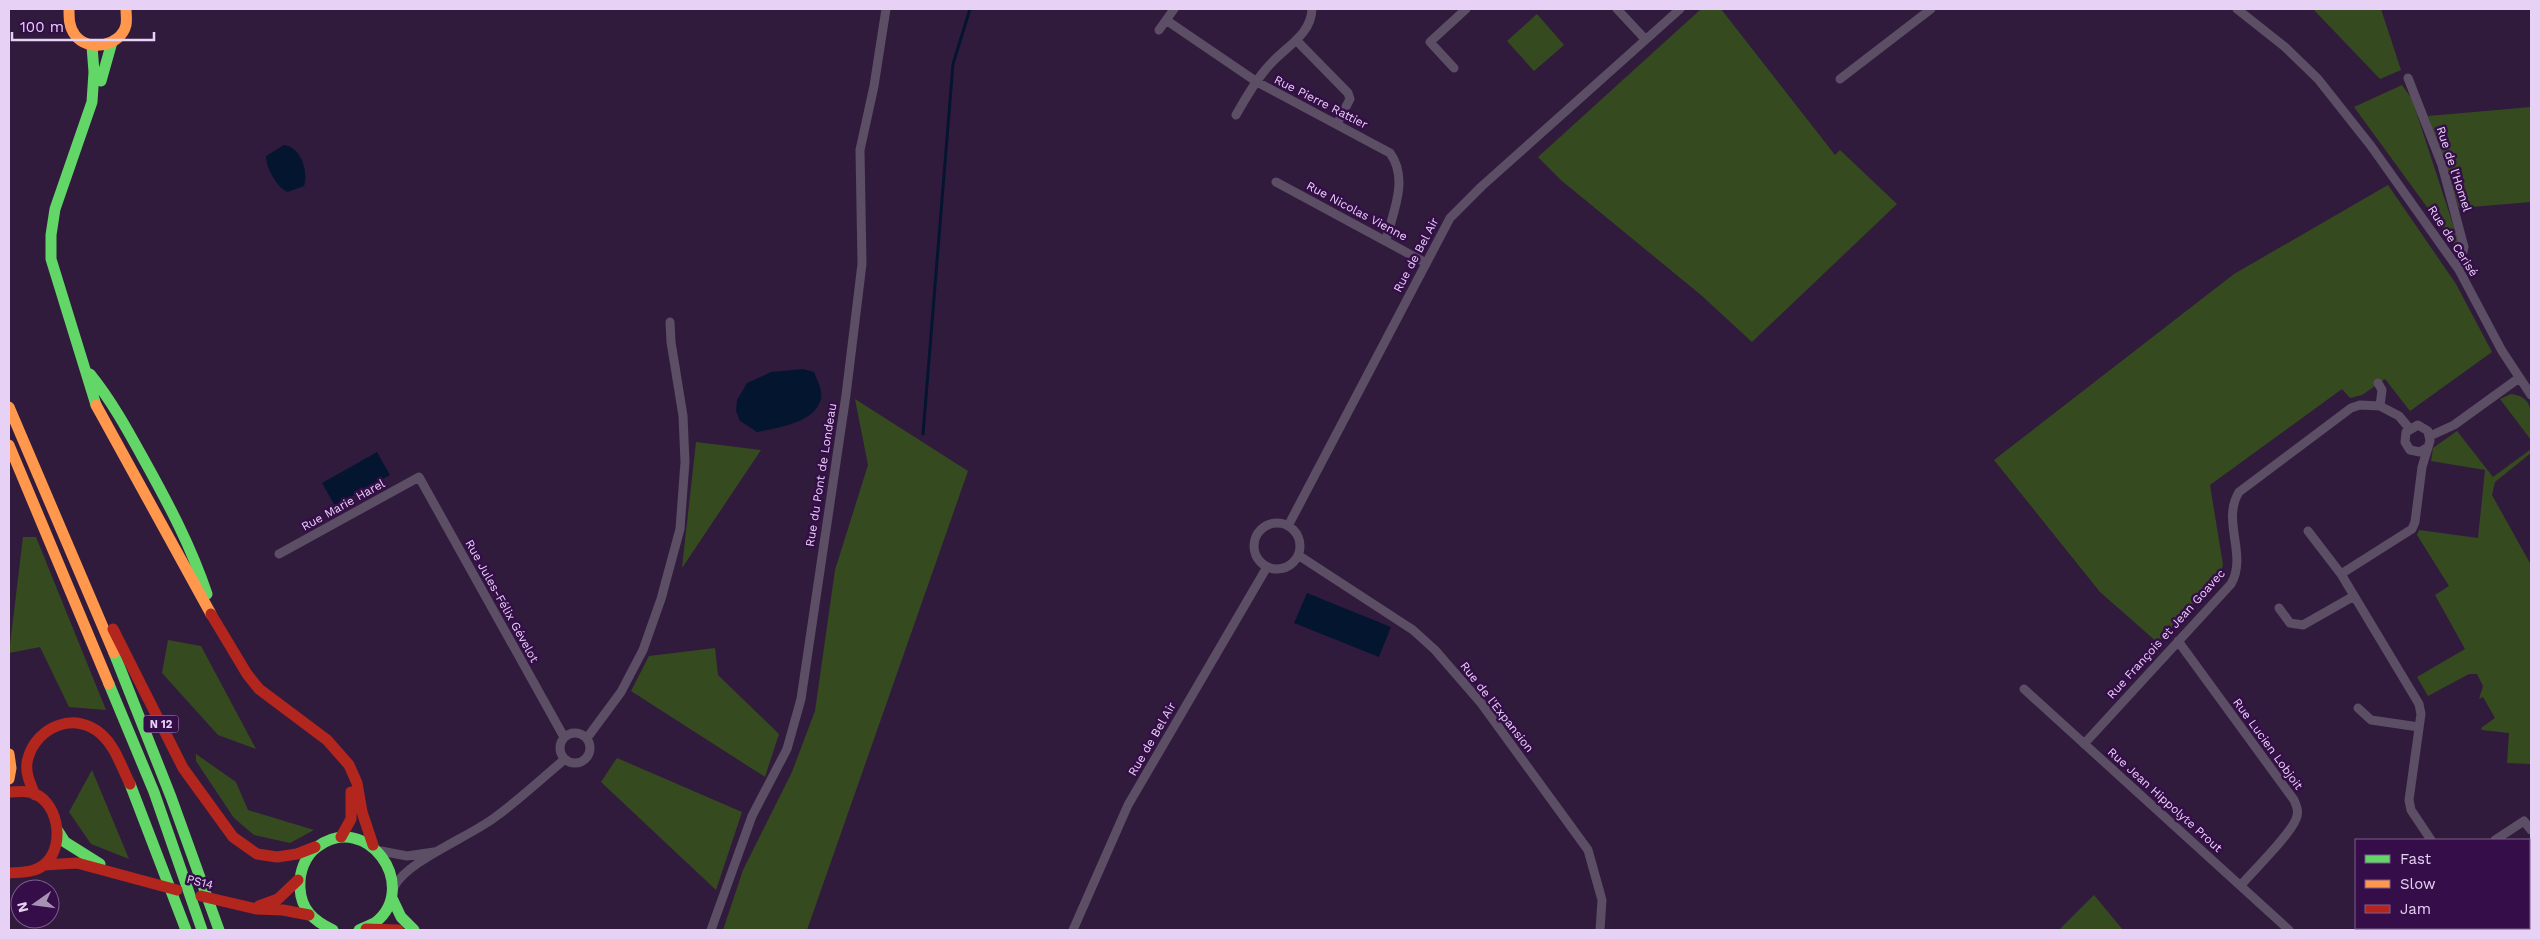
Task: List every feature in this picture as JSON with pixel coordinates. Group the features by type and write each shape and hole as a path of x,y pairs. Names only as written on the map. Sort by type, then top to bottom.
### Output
{"main road":[{"path":"69,9 68,19 75,36 92,46 112,42"},
{"path":"70,165 83,140 97,103 103,68 112,42 124,31 129,11"},
{"path":"92,46 94,72 92,102 54,210 51,259 97,410 247,674 259,689 327,740 349,765 357,783 362,812 377,848 390,867 393,893 400,917 414,930"},
{"path":"86,371 102,388 117,411 185,534 200,571 212,613"},
{"name":"N 12","path":"9,407 160,770 219,930"},
{"name":"N 12","path":"9,445 154,792 202,930"},
{"name":"N 12","path":"59,524 183,768 233,837 257,854 277,857 297,854 315,847"},
{"path":"113,871 65,842 58,831 51,810 34,795 28,785 26,764 29,750 42,733 60,723 86,724 101,733 121,763 147,822 186,930"},
{"path":"9,754 11,768 9,779"},
{"path":"341,836 351,819 349,765"},
{"path":"9,792 24,792 34,795"},
{"path":"9,873 31,872 44,865 52,855 57,844 58,831"},
{"path":"333,930 318,924 302,905 298,880 303,862 315,847 327,840 341,836 352,837 377,848"},
{"path":"44,865 72,863 113,871"},
{"name":"PS14","path":"113,871 152,884 242,906"},
{"path":"242,906 261,906 278,899 298,880"},
{"path":"362,930 382,916 393,893"},
{"path":"242,906 298,912 309,915"},
{"path":"362,930 398,930"}],"street":[{"name":"Rue du Pont de Londeau","path":"711,930 752,816 787,748 801,699 846,395 862,264 860,150 874,86 886,9"},
{"path":"1160,30 1174,9"},
{"path":"1236,116 1266,69 1307,30 1312,21 1312,9"},
{"path":"1454,68 1430,42 1466,9"},
{"path":"1617,9 1645,39"},
{"name":"Rue de Bel Air","path":"1288,526 1450,218 1482,186 1680,9"},
{"path":"1840,79 1931,9"},
{"name":"Rue de Cerisé","path":"2238,9 2285,47 2312,73 2372,146 2459,270 2502,351 2531,395"},
{"name":"Rue Pierre Rattier","path":"1166,20 1256,82 1380,146 1396,162 1400,185 1386,240"},
{"path":"1296,40 1348,93 1350,100 1337,124"},
{"name":"Rue de l'Homel","path":"2408,78 2442,165 2464,247 2459,270"},
{"name":"Rue Nicolas Vienne","path":"1276,182 1426,263"},
{"path":"587,738 621,692 643,650 661,599 680,529 685,462 683,416 671,342 670,322"},
{"path":"2430,436 2454,425 2518,378"},
{"path":"2378,383 2382,390 2380,406 2399,416 2409,428"},
{"name":"Rue François et Jean Goavec","path":"2084,744 2231,584 2237,574 2238,562 2232,508 2239,492 2351,408 2380,406"},
{"path":"2341,574 2406,534 2412,528 2415,522 2422,467 2428,447 2430,436 2424,427 2418,425 2409,428 2404,437 2410,450 2415,452 2428,447"},
{"path":"2415,452 2422,467"},
{"name":"Rue Marie Harel","path":"279,554 419,477"},
{"name":"Rue Jules-Félix Gévelot","path":"419,477 564,737"},
{"path":"1274,524 1288,526 1298,536 1300,544 1298,555 1294,562 1283,568 1267,567 1257,558 1254,550 1256,537 1266,526 1274,524"},
{"path":"2308,532 2341,574 2419,704 2421,714 2409,800 2410,810 2430,839"},
{"name":"Rue de l'Expansion","path":"1298,555 1380,606 1413,630 1434,650 1481,703 1588,850 1602,900 1600,930"},
{"name":"Rue de Bel Air","path":"1073,930 1128,805 1267,567"},
{"path":"2278,608 2290,623 2303,625 2354,596"},
{"name":"Rue Lucien Lobjoit","path":"2178,641 2294,800 2298,810 2296,820 2289,830 2241,884"},
{"name":"Rue Jean Hippolyte Prout","path":"2024,689 2241,884 2289,930"},
{"path":"2358,708 2371,720 2419,727"},
{"path":"574,732 587,738 590,746 587,758 577,763 565,760 560,749 564,737 574,732"},
{"path":"393,893 403,873 494,818 565,760"},
{"path":"2496,839 2528,818 2531,830"},
{"path":"377,848 407,856 442,850"}],"green space":[{"path":"1701,9 1721,9 1835,155 1840,150 1897,204 1752,342 1701,295 1562,181 1538,157"},
{"path":"2313,9 2381,9 2401,70 2380,79"},
{"path":"1537,14 1564,45 1534,71 1507,41"},
{"path":"2402,85 2412,99 2459,243 2454,244 2354,107"},
{"path":"2531,107 2531,202 2459,208 2428,116"},
{"path":"2388,185 2456,284 2492,352 2410,411 2385,379 2362,395 2350,398 2342,389 2210,485 2223,565 2220,574 2158,643 2100,592 1994,460 2234,274"},
{"path":"2511,394 2519,396 2529,405 2532,417 2531,440 2500,399"},
{"path":"855,399 968,471 807,930 723,930 743,870 792,772 815,711 835,570 868,465"},
{"path":"2457,431 2493,477 2531,449 2531,453 2495,482 2492,495 2531,565 2531,764 2507,763 2509,733 2482,730 2481,728 2495,718 2483,697 2479,699 2483,686 2477,674 2469,674 2428,696 2417,677 2465,649 2435,595 2449,586 2417,535 2419,530 2478,538 2485,470 2431,461 2433,448"},
{"path":"696,442 761,450 682,568"},
{"path":"23,537 36,537 106,710 69,707 40,647 9,653"},
{"path":"168,640 201,646 256,749 218,735 162,673"},
{"path":"715,648 718,675 779,734 765,777 631,691 649,656"},
{"path":"196,754 236,782 248,810 314,830 290,843 254,835 234,818 196,761"},
{"path":"617,758 742,812 716,890 601,782"},
{"path":"92,770 129,859 91,844 69,812"},
{"path":"2094,895 2123,930 2059,930"}],"water":[{"path":"284,145 295,150 299,155 305,174 304,186 288,192 273,177 266,161 266,156"},
{"path":"803,369 814,372 821,392 821,399 811,414 794,423 757,432 740,421 736,411 737,400 747,383 771,372"},
{"path":"377,452 390,475 335,506 322,483"},
{"path":"1307,593 1391,627 1379,657 1294,623"}],"waterway":[{"path":"923,434 953,64 970,9"}],"traffic: fast":[{"path":"101,81 112,42"},
{"path":"92,46 94,72 92,102 55,209 51,235 51,259 96,405"},
{"path":"90,374 131,436 161,491 186,542 207,594"},
{"path":"114,653 171,797 219,930"},
{"path":"109,684 154,792 202,930"},
{"path":"130,784 186,930"},
{"path":"58,831 65,842 100,864"},
{"path":"333,930 314,919 306,909 301,896 300,882 302,870 309,855 317,847 336,838 354,838 369,845 382,857 390,873 392,890 388,907 376,922 359,930"},
{"path":"392,898 401,917 414,930"}],"traffic: slow":[{"path":"69,9 70,26 75,35 81,41 96,45 104,45 118,38 126,25 126,9"},
{"path":"96,405 211,614"},
{"path":"9,407 114,653"},
{"path":"9,445 109,684"},
{"path":"9,754 11,768 9,779"}],"traffic: jam":[{"path":"211,614 247,674 259,689 327,740 349,765 357,783 362,812 373,845"},
{"path":"113,629 183,768 233,837 257,854 277,857 297,854 315,847"},
{"path":"35,795 28,777 27,768 28,758 33,747 48,730 69,723 91,727 101,734 114,751 130,784"},
{"path":"9,792 29,792 39,796 47,803 52,812 57,834 56,845 46,863 38,869 9,873"},
{"path":"341,837 351,819 351,792"},
{"path":"44,865 77,863 177,890"},
{"path":"259,906 278,899 298,880"},
{"path":"201,896 256,909 283,910 309,915"},
{"path":"366,929 398,930"}]}
